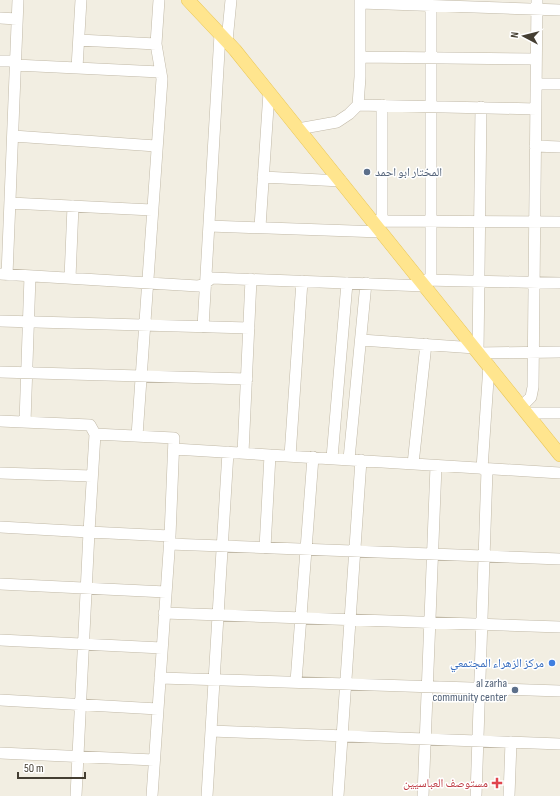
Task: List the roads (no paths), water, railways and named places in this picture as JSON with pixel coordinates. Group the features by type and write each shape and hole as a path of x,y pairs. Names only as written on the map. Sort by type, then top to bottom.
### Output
{"main road":[{"path":"188,0 269,92 341,181 379,225 425,282 488,366 560,455"}],"street":[{"path":"18,0 10,203 4,275 198,286 212,278 347,282 366,284 479,281 560,283"},
{"path":"77,68 81,0"},
{"path":"137,436 161,87 156,44 159,0"},
{"path":"203,327 208,226 223,38 231,0"},
{"path":"298,128 337,122 350,114 358,105 360,2 405,3 431,6 467,4 537,5 560,10"},
{"path":"537,5 533,388 531,397 524,410 560,413"},
{"path":"425,282 431,221 431,6"},
{"path":"0,18 17,19"},
{"path":"79,40 156,44"},
{"path":"360,57 536,59"},
{"path":"0,60 15,63 77,68 160,72"},
{"path":"536,84 560,84"},
{"path":"260,227 269,92"},
{"path":"358,105 536,109"},
{"path":"379,225 382,105"},
{"path":"477,350 481,107"},
{"path":"12,136 156,146"},
{"path":"536,146 560,147"},
{"path":"263,177 341,181"},
{"path":"10,203 152,210"},
{"path":"70,278 73,206"},
{"path":"208,226 260,227 379,225 431,221 560,222"},
{"path":"25,422 30,276"},
{"path":"243,453 251,279"},
{"path":"290,456 302,281"},
{"path":"332,458 347,282"},
{"path":"349,460 366,284"},
{"path":"0,321 249,328"},
{"path":"361,340 426,344 477,350 560,352"},
{"path":"413,464 426,344"},
{"path":"476,796 484,556 488,366"},
{"path":"0,372 247,379"},
{"path":"0,422 90,425 95,434 76,796"},
{"path":"95,434 174,438 166,592 152,796"},
{"path":"174,449 560,473"},
{"path":"207,796 228,452"},
{"path":"265,548 270,455"},
{"path":"296,682 313,457"},
{"path":"338,796 361,460"},
{"path":"423,796 436,466"},
{"path":"0,473 92,476"},
{"path":"0,527 89,532 222,546 560,559"},
{"path":"0,584 166,592"},
{"path":"164,613 560,627"},
{"path":"0,640 162,648"},
{"path":"160,678 560,691"},
{"path":"0,700 158,709"},
{"path":"211,731 560,744"},
{"path":"509,796 511,742"},
{"path":"0,753 154,760"}],"place":[{"name":"المختار ابو احمد","path":"367,172"},
{"name":"مركز الزهراء المجتمعي","path":"552,663"},
{"name":"al zarha community center","path":"515,690"},
{"name":"مستوصف العباسيين","path":"497,783"}]}
